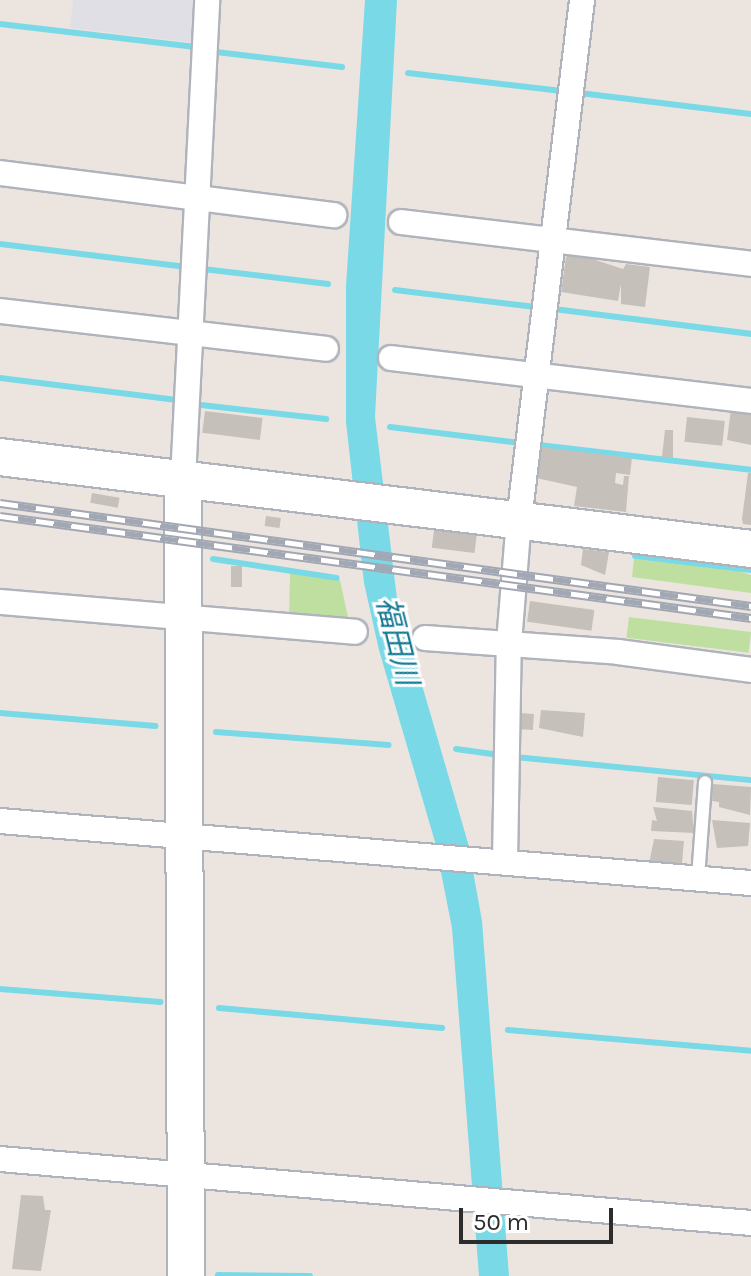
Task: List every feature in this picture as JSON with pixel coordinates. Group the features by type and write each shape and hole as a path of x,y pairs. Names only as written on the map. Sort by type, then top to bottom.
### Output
{"street":[{"path":"186,1276 190,1176 183,479 207,0"},
{"path":"494,861 519,520 582,0"},
{"path":"0,173 334,215"},
{"path":"401,222 751,264"},
{"path":"0,311 326,349"},
{"path":"391,358 751,401"},
{"path":"0,457 751,549"},
{"path":"0,602 355,632"},
{"path":"425,638 509,643 751,670"},
{"path":"0,821 751,883"},
{"path":"0,1159 751,1223"}],"lane":[{"path":"698,878 705,782"}],"shaded area":[{"path":"73,0 198,0 196,43 70,28"}],"green space":[{"path":"634,559 739,571 751,575 751,593 632,577"},
{"path":"290,573 340,580 349,622 289,619"},
{"path":"629,617 751,632 749,653 626,638"}],"water":[{"name":"福田川","path":"365,0 397,0 375,417 397,599 468,843 482,921 509,1276 479,1276 452,928 435,842 379,650 364,583 346,422 346,286"}],"building":[{"path":"571,252 623,269 626,264 650,267 645,307 621,304 621,284 618,301 561,292 566,257"},
{"path":"731,409 751,412 751,445 727,440"},
{"path":"205,411 263,418 260,440 202,433"},
{"path":"687,417 725,421 722,446 684,442"},
{"path":"665,430 673,430 673,458 662,457"},
{"path":"540,447 632,458 630,475 616,473 615,483 623,485 624,476 629,476 626,512 574,506 577,487 536,478"},
{"path":"748,473 751,473 751,525 743,524 742,519"},
{"path":"92,493 120,498 118,508 90,503"},
{"path":"266,516 281,518 279,528 265,526"},
{"path":"434,530 477,535 474,553 432,548"},
{"path":"583,549 609,552 605,575 581,565"},
{"path":"231,566 242,566 242,587 231,587"},
{"path":"530,601 594,610 591,631 527,622"},
{"path":"541,710 585,713 583,737 539,728"},
{"path":"520,713 534,714 533,730 519,729"},
{"path":"658,777 694,780 692,805 656,802"},
{"path":"713,784 751,787 750,815 719,807 719,802 712,801"},
{"path":"653,807 692,811 694,833 651,831 652,820 657,821"},
{"path":"712,820 750,823 748,846 717,848"},
{"path":"654,839 684,841 682,863 649,864"},
{"path":"21,1195 43,1196 45,1210 51,1210 41,1271 12,1269"}],"waterway":[{"path":"0,24 196,47"},
{"path":"216,52 342,67"},
{"path":"408,73 562,91"},
{"path":"580,93 751,114"},
{"path":"0,244 187,267"},
{"path":"203,269 328,284"},
{"path":"395,290 536,307"},
{"path":"554,309 751,334"},
{"path":"0,378 177,400"},
{"path":"201,405 326,419"},
{"path":"390,427 520,443"},
{"path":"539,445 751,470"},
{"path":"635,556 751,570"},
{"path":"213,559 337,578"},
{"path":"0,713 155,726"},
{"path":"216,732 389,745"},
{"path":"456,749 500,755"},
{"path":"515,757 751,780"},
{"path":"0,989 160,1002"},
{"path":"219,1008 442,1028"},
{"path":"508,1030 751,1051"},
{"path":"218,1275 310,1276"}],"railway":[{"path":"0,503 751,606"},
{"path":"0,516 751,618"}]}
